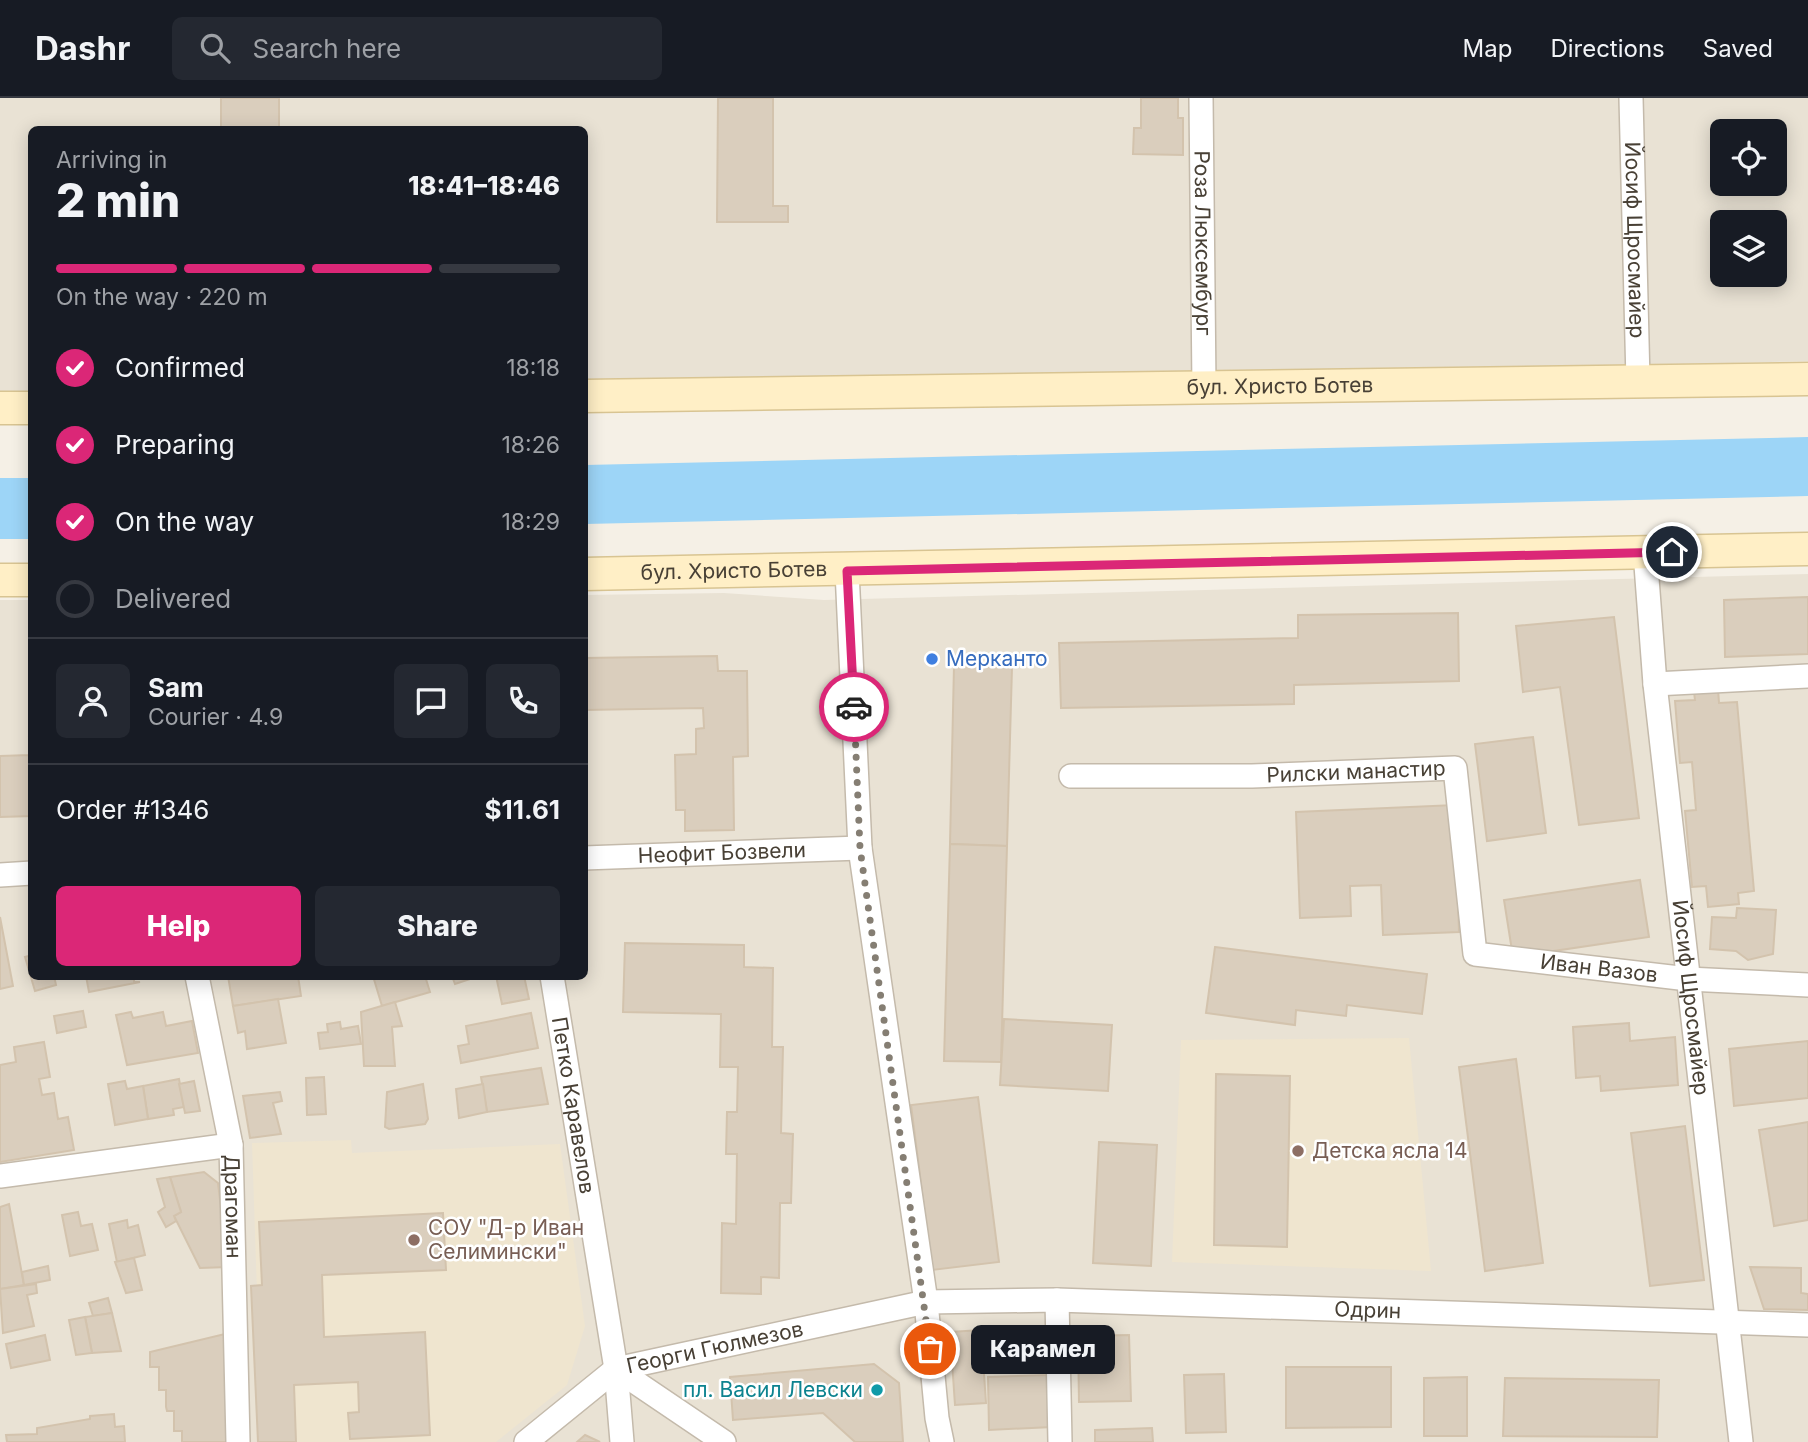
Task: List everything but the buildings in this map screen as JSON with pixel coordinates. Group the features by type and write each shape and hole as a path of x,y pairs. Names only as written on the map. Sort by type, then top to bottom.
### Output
{"main road":[{"name":"бул. Христо Ботев","path":"588,397 1808,379"},
{"path":"0,408 28,408"},
{"name":"бул. Христо Ботев","path":"588,574 847,571 1808,549"},
{"path":"0,580 28,580"}],"street":[{"name":"Роза Люксембург","path":"1201,98 1204,387"},
{"name":"Йосиф Щросмайер","path":"1631,98 1638,381"},
{"name":"Йосиф Щросмайер","path":"1645,552 1655,684 1741,1442"},
{"path":"847,571 860,848 926,1302 937,1418 945,1442"},
{"path":"1655,684 1808,676"},
{"name":"Рилски манастир","path":"1071,776 1252,776 1455,768 1475,954"},
{"name":"Неофит Бозвели","path":"588,858 860,848"},
{"path":"0,875 28,873"},
{"name":"Иван Вазов","path":"1475,954 1688,979 1808,985"},
{"name":"Драгоман","path":"198,980 231,1146 238,1442"},
{"name":"Петко Каравелов","path":"553,980 616,1369 622,1442"},
{"path":"0,1176 231,1146"},
{"path":"1056,1300 1060,1442"},
{"name":"Одрин","path":"926,1302 1056,1300 1808,1325"},
{"name":"Георги Гюлмезов","path":"526,1442 616,1369 926,1302"},
{"path":"616,1369 724,1442"}],"shaded area":[{"path":"0,98 1808,98 1808,361 588,392 588,126 28,126 28,406 0,407"},
{"path":"1808,574 1808,1442 0,1442 0,600 28,600 28,980 588,980 588,595 724,593 824,600"},
{"name":"Детска ясла 14","path":"1409,1038 1431,1271 1172,1262 1181,1040"},
{"name":"СОУ \"Д-р Иван Селимински\"","path":"351,1140 352,1153 560,1144 585,1326 567,1385 496,1442 262,1442 252,1143"}],"water":[{"path":"1808,437 1808,496 588,524 588,465"},
{"path":"0,478 28,478 28,539 0,539"}],"way so far":[{"path":"854,707 860,848 926,1302 930,1349"}],"place":[{"name":"Мерканто","path":"932,659"},
{"name":"Детска ясла 14","path":"1298,1151"},
{"name":"СОУ \"Д-р Иван Селимински\"","path":"414,1240"},
{"name":"Карамел","path":"930,1349"},
{"name":"пл. Васил Левски","path":"877,1390"}],"route":[{"path":"854,707 847,571 1672,552"}]}
